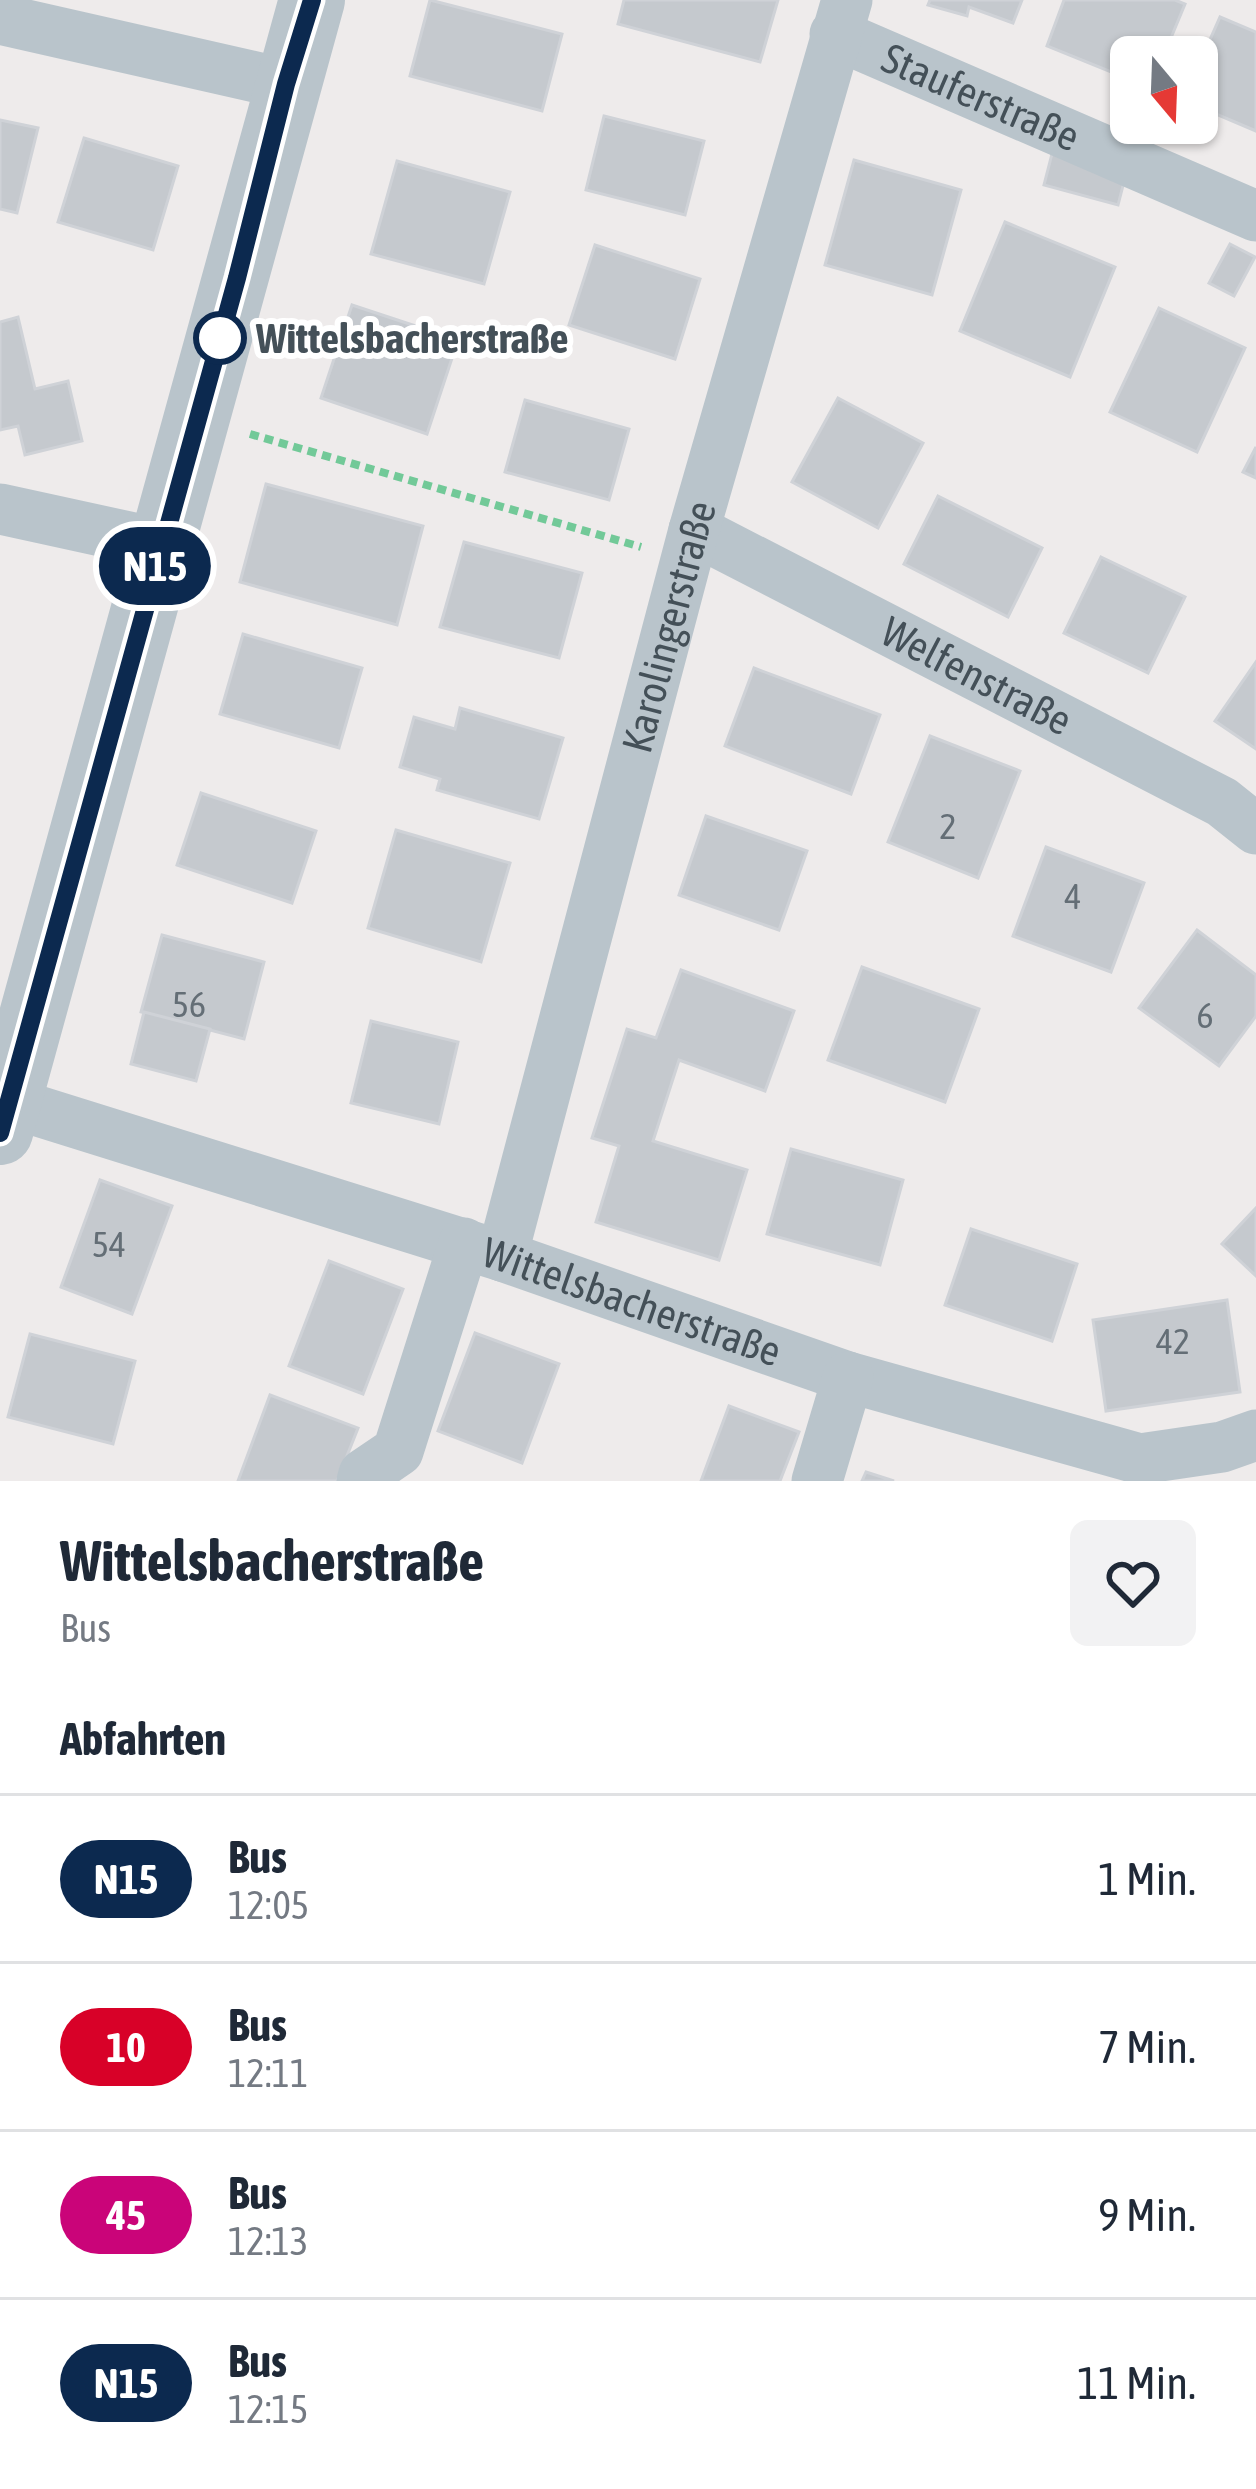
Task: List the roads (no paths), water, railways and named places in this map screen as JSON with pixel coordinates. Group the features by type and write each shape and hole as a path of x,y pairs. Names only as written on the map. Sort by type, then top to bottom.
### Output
{"street":[{"path":"4,1117 312,0"},
{"name":"Stauferstraße","path":"841,17 1256,216"},
{"name":"Karolingerstraße","path":"391,1471 483,1250 841,17"},
{"path":"0,19 286,84"},
{"path":"0,509 161,544"},
{"name":"Welfenstraße","path":"690,543 1222,802 1256,829"},
{"name":"Wittelsbacherstraße","path":"4,1117 483,1250 848,1378 1143,1470 1256,1435"},
{"path":"818,1481 848,1378"}],"place":[{"name":"Wittelsbacherstraße","path":"220,338"}]}
